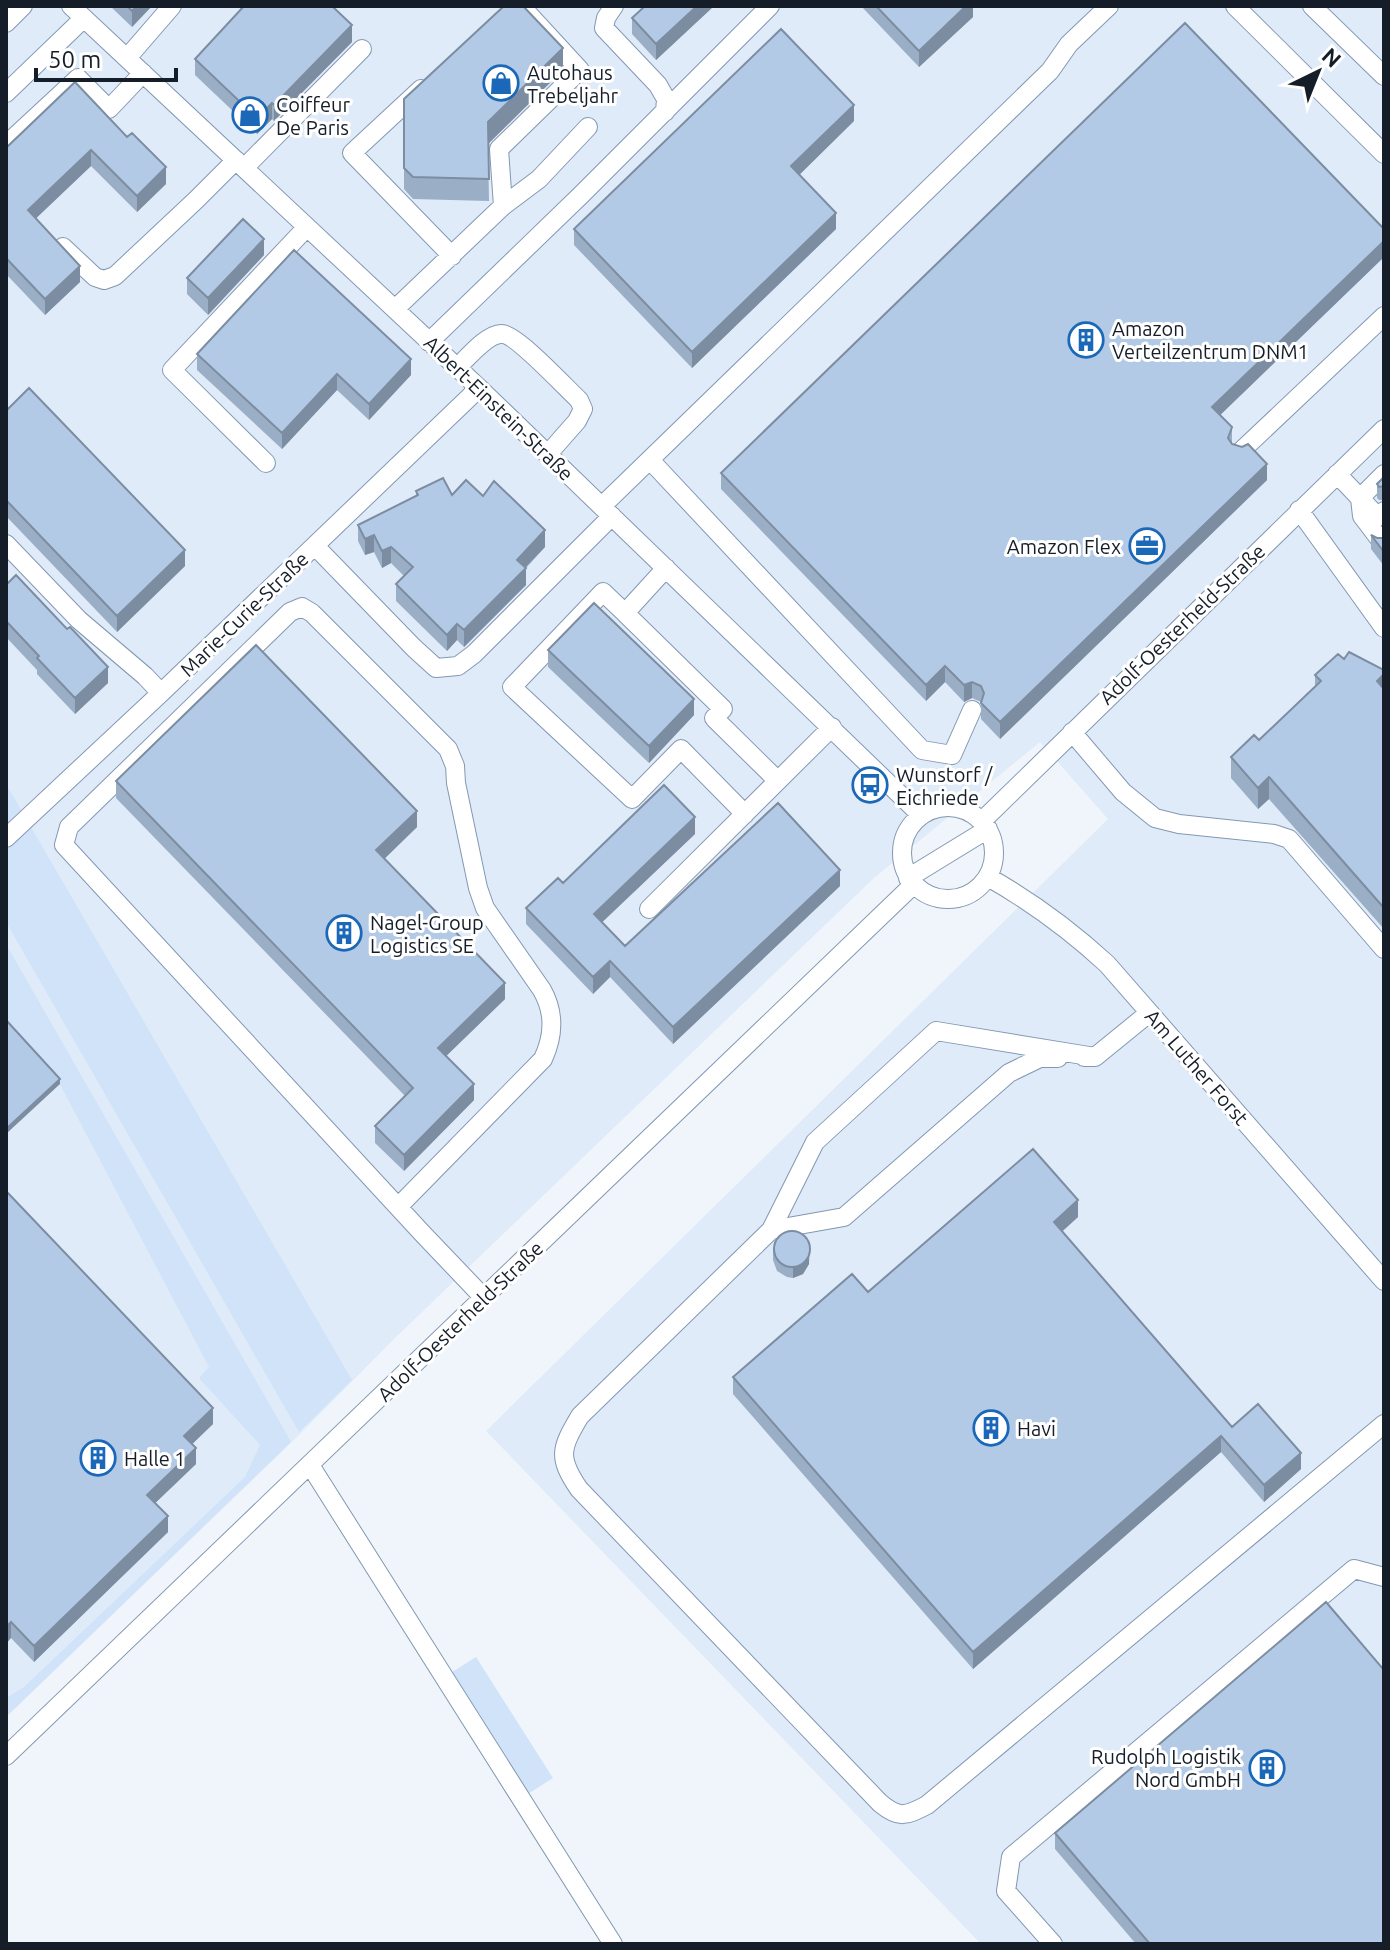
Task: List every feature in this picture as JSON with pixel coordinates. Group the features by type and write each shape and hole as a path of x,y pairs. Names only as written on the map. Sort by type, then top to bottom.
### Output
{"street":[{"path":"6,23 23,6"},
{"path":"127,58 172,6"},
{"path":"503,206 499,149 580,70 521,6"},
{"path":"614,6 604,28 658,85 666,99 665,112"},
{"path":"429,342 770,6"},
{"path":"315,546 436,668 458,666 474,654 607,511 650,460 1050,71 1069,44 1109,6"},
{"path":"1235,6 1384,154"},
{"path":"1312,6 1384,76"},
{"path":"6,93 78,12"},
{"name":"Albert-Einstein-Straße","path":"78,12 479,388 921,815"},
{"path":"63,247 95,277 104,280 115,276 362,49"},
{"path":"6,140 9,142 78,78 109,109 143,73"},
{"path":"431,80 352,153 452,256"},
{"path":"395,309 503,206 539,179 588,127"},
{"path":"266,463 172,370 307,227"},
{"path":"1240,452 1384,316"},
{"path":"457,368 483,343 499,333 507,334 519,343 579,400 583,409 577,421 548,454"},
{"name":"Marie-Curie-Straße","path":"6,838 479,388"},
{"name":"Adolf-Oesterheld-Straße","path":"6,1756 484,1298 911,881 985,825 1072,732 1299,510 1382,436"},
{"path":"650,460 922,750 952,755 972,710"},
{"path":"1337,474 1378,517 1384,511"},
{"path":"1360,498 1384,474"},
{"path":"1360,498 1362,516 1381,541"},
{"path":"1299,510 1384,628"},
{"path":"6,544 79,620 161,693"},
{"path":"625,613 666,568"},
{"path":"745,814 681,749 632,799 512,687 603,592 723,709 714,718 778,781"},
{"path":"398,1207 543,1059 550,1043 552,1023 549,1002 485,908 478,888 455,766 448,749 312,613 302,607 290,612 69,827 64,845 398,1207 484,1298"},
{"path":"649,909 832,727"},
{"path":"1072,732 1123,792 1155,818 1179,824 1274,834 1289,839 1384,949"},
{"path":"945,807 963,809 985,825 995,853 988,877 979,888 967,896 938,899 925,894 911,881 903,865 901,851 910,825 921,815 945,807"},
{"name":"Am Luther Forst","path":"988,877 1031,902 1073,933 1107,964 1384,1281"},
{"path":"771,1230 844,1217 1009,1073 1040,1058 1095,1057 1149,1013"},
{"path":"1095,1057 936,1031 815,1142 771,1230 580,1416 563,1448 565,1469 579,1489 880,1803 897,1814 913,1813 927,1805 1384,1424"},
{"path":"310,1465 613,1944"},
{"path":"1053,1944 1006,1891 1011,1857 1354,1569 1384,1577"}],"shaded area":[{"path":"6,6 1384,6 1384,1944 981,1944 486,1431 1108,819 1040,742 874,878 6,1717"},
{"path":"6,784 352,1380 299,1432 6,922"},
{"path":"6,944 291,1442 6,1717 6,1698 24,1687 245,1477 260,1445 199,1378 209,1367 54,1073 6,1021"},
{"path":"476,1657 553,1778 528,1794 452,1672"}],"building":[{"path":"244,6 332,6 352,25 274,105 272,103 257,118 195,59"},
{"path":"504,6 523,6 563,48 488,122 489,179 413,177 404,168 404,99"},
{"path":"645,6 697,6 656,44 632,18"},
{"path":"876,6 966,6 919,51"},
{"name":"Amazon Verteilzentrum DNM1","path":"1185,23 1384,229 1384,241 1212,407 1232,427 1228,438 1232,444 1242,447 1248,444 1267,464 1000,722 981,703 984,693 981,686 972,682 964,685 945,666 926,685 721,473"},
{"path":"781,29 854,105 791,166 836,213 692,352 574,229"},
{"path":"75,82 127,137 132,133 166,167 137,196 91,150 28,210 80,266 45,299 6,258 6,148"},
{"path":"243,219 264,239 208,298 187,278"},
{"path":"294,250 411,359 369,404 337,374 282,433 197,354"},
{"path":"29,388 185,550 117,616 6,500 6,411"},
{"path":"443,478 452,495 466,480 483,496 494,481 545,530 517,560 526,568 464,630 457,624 447,635 396,584 413,567 391,547 382,551 374,535 365,539 358,525 418,495 416,491"},
{"path":"1371,535 1384,538 1384,552"},
{"path":"16,575 108,667 75,698 6,621 6,585"},
{"path":"594,603 694,699 649,746 548,650"},
{"name":"Nagel-Group Logistics SE","path":"256,645 417,811 376,850 505,983 438,1048 474,1084 404,1155 375,1126 413,1088 116,781"},
{"path":"1349,652 1384,670 1377,681 1384,689 1384,908 1269,777 1258,788 1231,757 1254,735 1259,740 1321,681 1315,675 1338,654 1344,659"},
{"path":"664,785 695,817 594,914 625,946 778,803 840,870 673,1027 610,961 593,977 526,908 558,878 563,883"},
{"path":"6,1020 60,1079 6,1129"},
{"name":"Havi","path":"1033,1149 1078,1200 1054,1222 1232,1427 1258,1404 1301,1453 1264,1485 1221,1436 973,1652 733,1377 852,1274 868,1292"},
{"name":"Halle 1","path":"6,1191 213,1408 184,1436 196,1448 147,1495 168,1516 34,1646 11,1622 6,1627"},
{"path":"792,1231 804,1237 810,1249 804,1261 792,1267 780,1261 774,1249 780,1237"},
{"name":"Rudolph Logistik Nord GmbH","path":"1326,1602 1384,1670 1384,1944 1150,1944 1055,1833"}],"place":[{"name":"Autohaus Trebeljahr","path":"501,83"},
{"name":"Coiffeur De Paris","path":"250,115"},
{"name":"Amazon Verteilzentrum DNM1","path":"1086,340"},
{"name":"Amazon Flex","path":"1147,546"},
{"name":"Wunstorf / Eichriede","path":"870,785"},
{"name":"Nagel-Group Logistics SE","path":"344,933"},
{"name":"Havi","path":"991,1428"},
{"name":"Halle 1","path":"98,1458"},
{"name":"Rudolph Logistik Nord GmbH","path":"1267,1768"}]}
